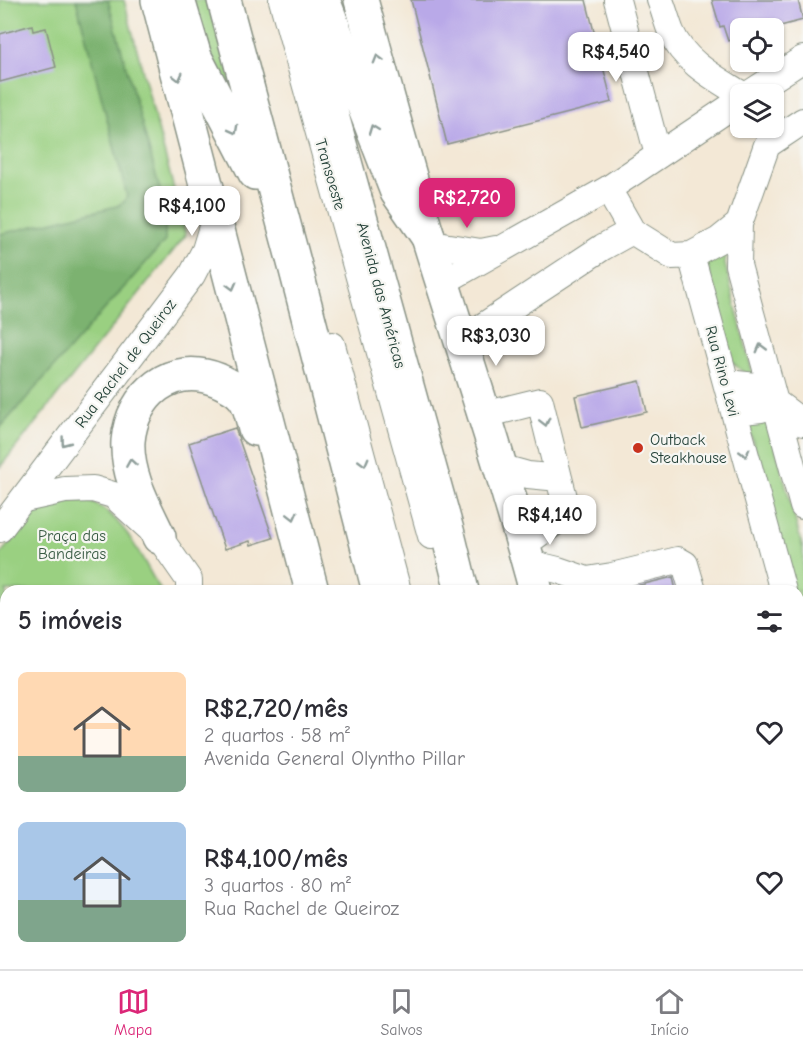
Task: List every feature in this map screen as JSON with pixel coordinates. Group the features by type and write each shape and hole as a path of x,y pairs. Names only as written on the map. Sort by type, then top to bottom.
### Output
{"main road":[{"path":"158,0 310,585"},
{"path":"178,0 195,57 252,165 295,266"},
{"path":"224,0 377,585"},
{"name":"Avenida das Américas","path":"300,0 461,585"},
{"path":"323,0 397,192 429,241"},
{"path":"361,0 429,241 462,340 529,566"},
{"path":"159,537 133,477 128,442 136,409 146,396 169,379 183,375 211,377 243,395 257,438 278,460"}],"street":[{"path":"239,0 396,585"},
{"name":"Transoeste","path":"282,0 445,585"},
{"path":"617,0 658,155"},
{"path":"660,0 672,33 687,56 730,87"},
{"path":"764,84 803,58"},
{"path":"443,282 608,189 730,107"},
{"path":"784,128 803,121"},
{"path":"763,138 739,224 738,265 803,506"},
{"path":"608,189 632,231 672,256 692,255 719,240 739,224"},
{"name":"Rua Rachel de Queiroz","path":"0,529 192,275 205,250 214,220"},
{"path":"462,340 603,247 632,231"},
{"path":"429,241 481,252 505,247"},
{"name":"Rua Rino Levi","path":"692,255 781,585"},
{"path":"726,383 757,386 803,423"},
{"path":"484,415 540,401 568,513 529,566 558,570 586,585"},
{"path":"734,412 761,409 775,402"},
{"path":"499,467 528,475 559,478"},
{"path":"24,499 65,490 93,489 113,495 159,537 190,585"},
{"path":"590,585 612,576 678,560 685,564 691,585"}],"green space":[{"path":"0,0 124,0 186,235 0,467"},
{"path":"76,0 108,0 165,208 165,241 0,428 0,234 117,206 124,202 127,196"},
{"path":"188,0 213,0 244,133"},
{"path":"727,248 725,264 753,375 746,375 730,360 707,265 710,258"},
{"path":"768,418 803,549 803,585 791,585 748,424"},
{"name":"Praça das Bandeiras","path":"87,500 112,516 131,539 158,585 0,585 0,554 40,508 54,501"}],"building":[{"path":"411,0 586,0 612,102 447,144"},
{"path":"712,0 798,0 803,20 784,25 784,18 730,18 730,40 728,41 723,26 720,27"},
{"path":"32,25 33,31 46,28 56,67 0,82 0,34"},
{"path":"640,381 647,412 582,427 575,396"},
{"path":"235,428 273,538 251,545 250,541 225,549 189,443"},
{"path":"673,577 675,585 640,585"}],"place":[{"name":"Outback Steakhouse","path":"638,448"}]}
